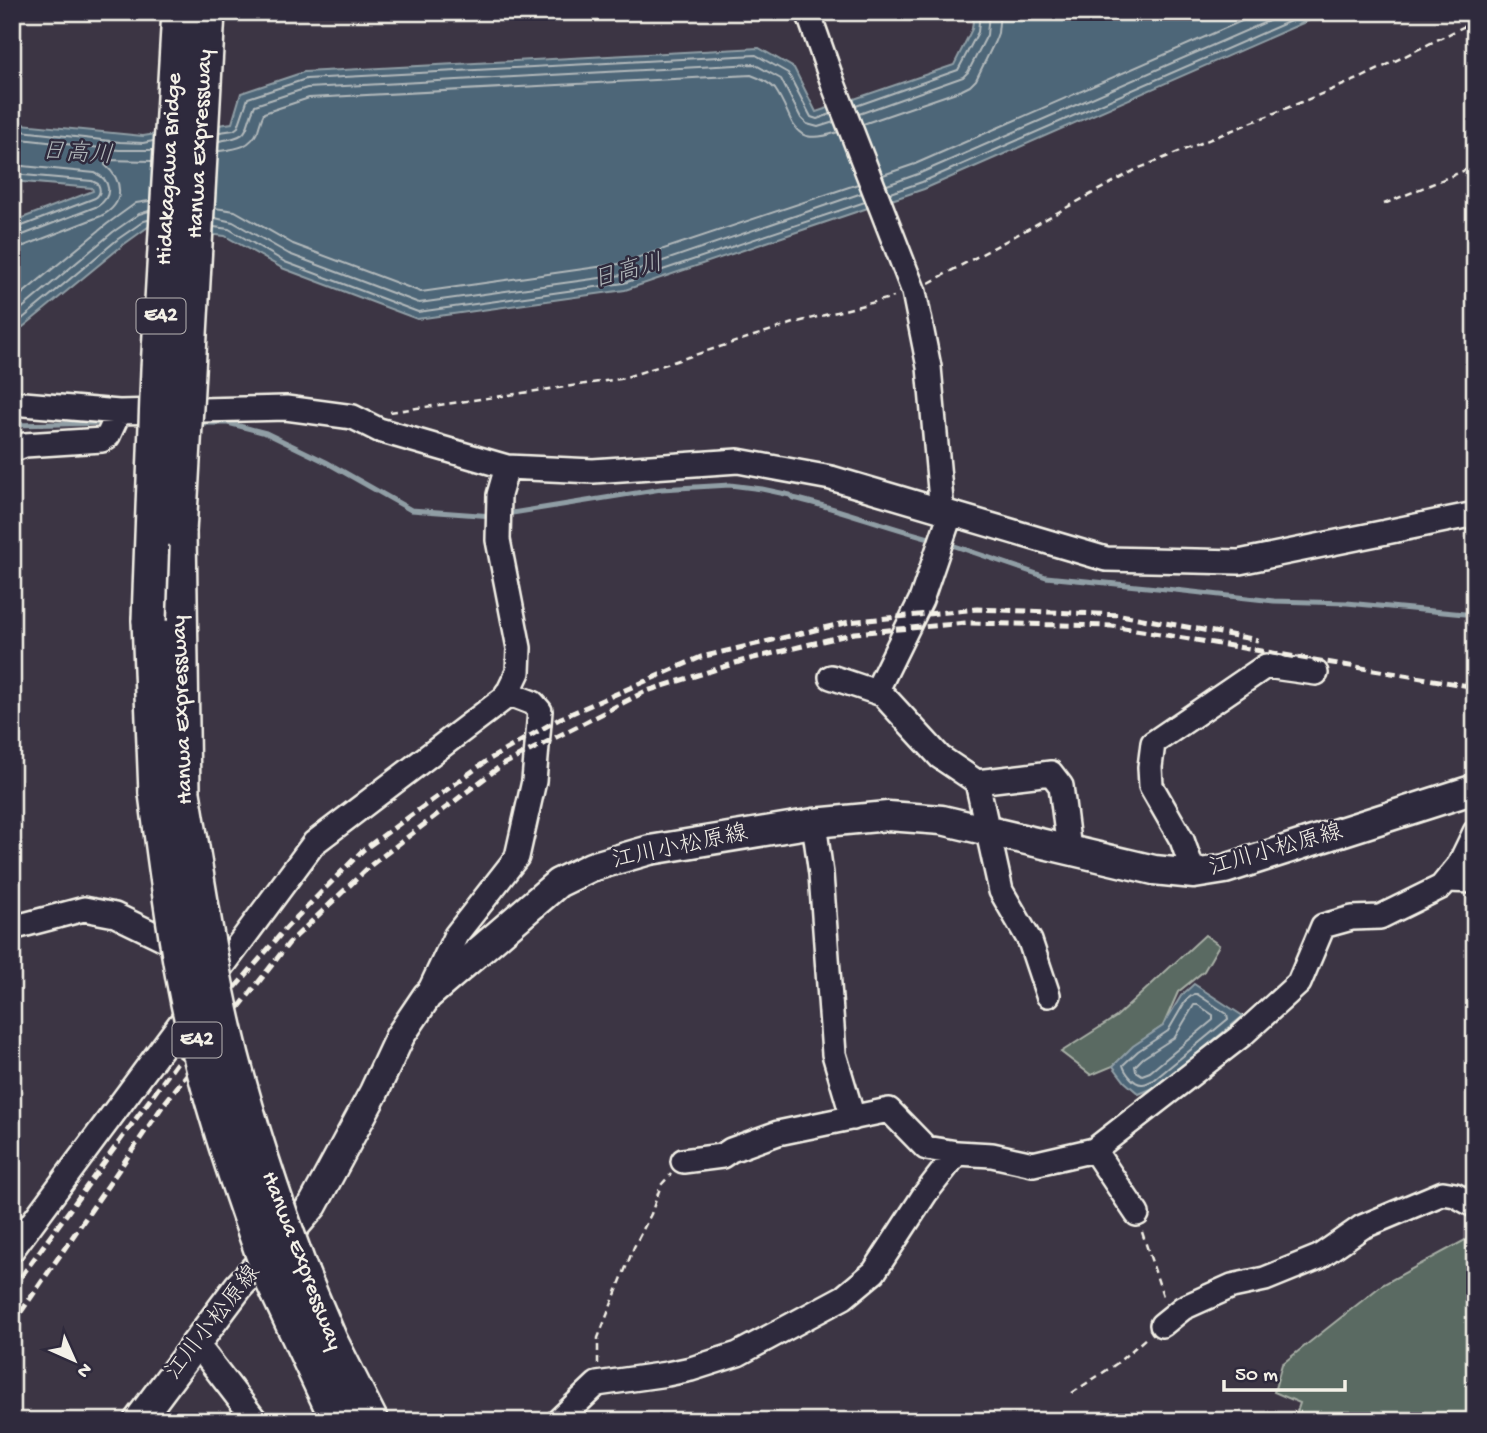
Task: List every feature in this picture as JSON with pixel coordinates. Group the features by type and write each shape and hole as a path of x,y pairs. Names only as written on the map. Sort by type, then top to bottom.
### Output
{"highway":[{"name":"Hidakagawa Bridge","path":"149,620 157,396 179,12"},
{"name":"Hanwa Expressway","path":"208,12 179,532 170,793 164,859 184,984 199,1048 240,1192 287,1277 330,1340 370,1421"},
{"name":"Hanwa Expressway","path":"149,620 170,793"},
{"name":"Hanwa Expressway","path":"287,1277 338,1421"}],"main road":[{"name":"江川小松原線","path":"138,1421 239,1286 313,1205 374,1092 400,1036 427,996 558,883 591,867 650,850 814,822 888,816 942,820 1154,870 1194,874 1224,869 1475,789"}],"street":[{"path":"808,12 914,292 929,367 946,513 921,600 876,692"},
{"path":"12,403 119,412 286,408 353,417 379,429 507,467 593,471 738,461 831,478 1106,559 1239,562 1475,514"},
{"path":"12,450 25,445 102,440 108,436 119,412"},
{"path":"12,1250 314,843 506,697 518,672 519,648 498,540 499,495 507,467"},
{"path":"1194,874 1182,840 1151,786 1153,743 1266,666 1316,673"},
{"path":"831,677 882,694 940,757 977,782 1051,773 1061,786 1069,850"},
{"path":"427,996 456,935 517,857 534,780 540,710 533,703 507,693"},
{"path":"977,782 1001,891 1030,941 1048,995"},
{"path":"814,822 821,874 834,1054 853,1118"},
{"path":"683,1161 722,1156 731,1150 778,1133 889,1110 926,1148 992,1155 1033,1164 1094,1150 1242,1035 1299,984 1323,926 1352,918 1380,917 1441,887 1459,865 1475,832"},
{"path":"1447,880 1475,881"},
{"path":"12,928 85,909 116,915 222,968"},
{"path":"1094,1150 1137,1214"},
{"path":"558,1421 597,1384 691,1369 738,1354 844,1297 874,1272 925,1194 957,1153"},
{"path":"1166,1322 1183,1308 1232,1286 1265,1279 1319,1256 1362,1227 1443,1193 1455,1195 1475,1206"},
{"path":"196,1343 256,1421"}],"path":[{"path":"353,417 620,379 794,323 914,292 1137,169 1363,77 1475,21"},
{"path":"1384,204 1475,166"},
{"path":"597,1384 598,1338 661,1185 683,1161"},
{"path":"1072,1392 1116,1364 1166,1322 1137,1214"}],"green space":[{"path":"1205,935 1219,945 1204,971 1178,992 1163,1026 1138,1043 1113,1066 1091,1075 1061,1052 1116,1017"},
{"path":"1467,1239 1475,1239 1475,1421 1294,1421 1300,1403 1274,1392 1282,1364 1382,1285"}],"water":[{"name":"日高川","path":"974,12 1328,12 924,189 625,290 417,319 282,268 225,236 148,227 23,327 12,326 12,222 93,191 92,188 12,181 12,123 143,136 232,123 241,93 304,72 759,48 794,68 816,112 954,65 972,29"},
{"path":"1194,984 1243,1016 1158,1086 1139,1094 1113,1066 1133,1046 1163,1026 1181,996"}],"waterway":[{"path":"12,425 108,423"},
{"path":"198,423 228,423 266,433 326,462 411,510 493,516"},
{"path":"506,514 661,489 730,485 790,495 937,540"},
{"path":"946,543 1046,577 1274,601 1347,603 1475,615"}],"railway":[{"path":"12,1289 210,1017 286,928 363,850 488,760 561,718 701,657 849,622 977,609 1121,615 1258,640"},
{"path":"12,1325 164,1104 289,943 371,865 502,765 644,692 742,661 855,633 966,623 1112,626 1475,687"}]}
